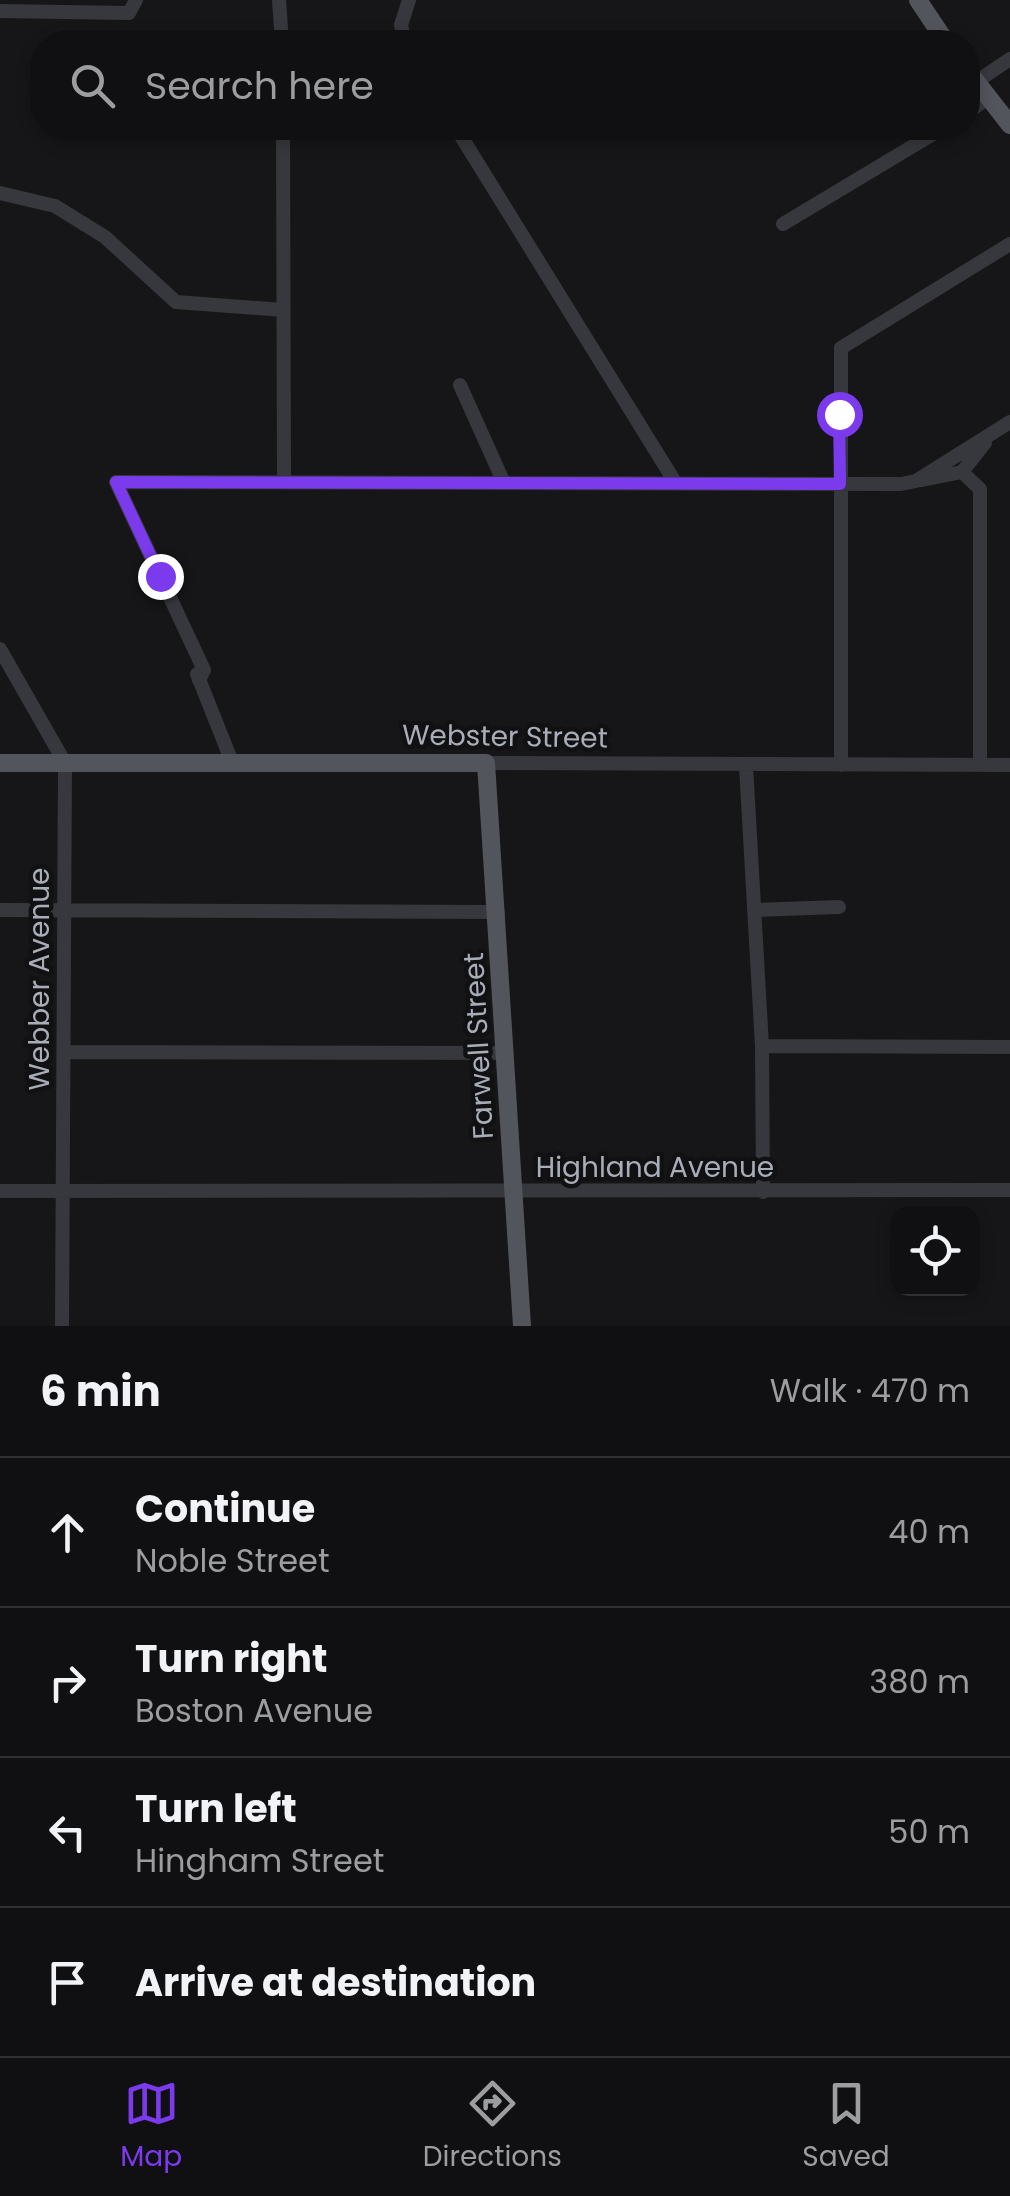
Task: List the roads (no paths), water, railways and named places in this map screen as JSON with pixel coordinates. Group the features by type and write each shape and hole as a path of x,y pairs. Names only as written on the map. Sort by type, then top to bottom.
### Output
{"main road":[{"path":"918,0 938,30"},
{"path":"980,87 1010,125"},
{"name":"Webster Street","path":"0,763 486,764"},
{"name":"Farwell Street","path":"486,764 522,1326"}],"street":[{"path":"279,0 281,30"},
{"path":"403,30 409,0"},
{"path":"0,11 115,14 134,6"},
{"path":"980,72 1010,59"},
{"path":"980,104 988,98"},
{"path":"282,140 284,482"},
{"path":"463,140 675,482"},
{"path":"783,224 923,140"},
{"path":"0,193 54,206 72,216 105,237 176,302 283,310"},
{"path":"842,765 841,348 1010,244"},
{"path":"460,385 504,483"},
{"path":"916,481 1010,422"},
{"path":"199,680 204,670 116,482 916,481 962,472 990,436"},
{"path":"962,472 980,488 980,765"},
{"name":"Webber Avenue","path":"0,650 65,763 62,1326"},
{"path":"190,660 232,762"},
{"name":"Webster Street","path":"486,764 1010,765"},
{"path":"746,766 762,1046 763,1192"},
{"path":"754,910 839,907"},
{"path":"0,910 498,912"},
{"path":"762,1046 1010,1047"},
{"path":"64,1052 506,1054"},
{"name":"Highland Avenue","path":"0,1191 1010,1190"}]}
